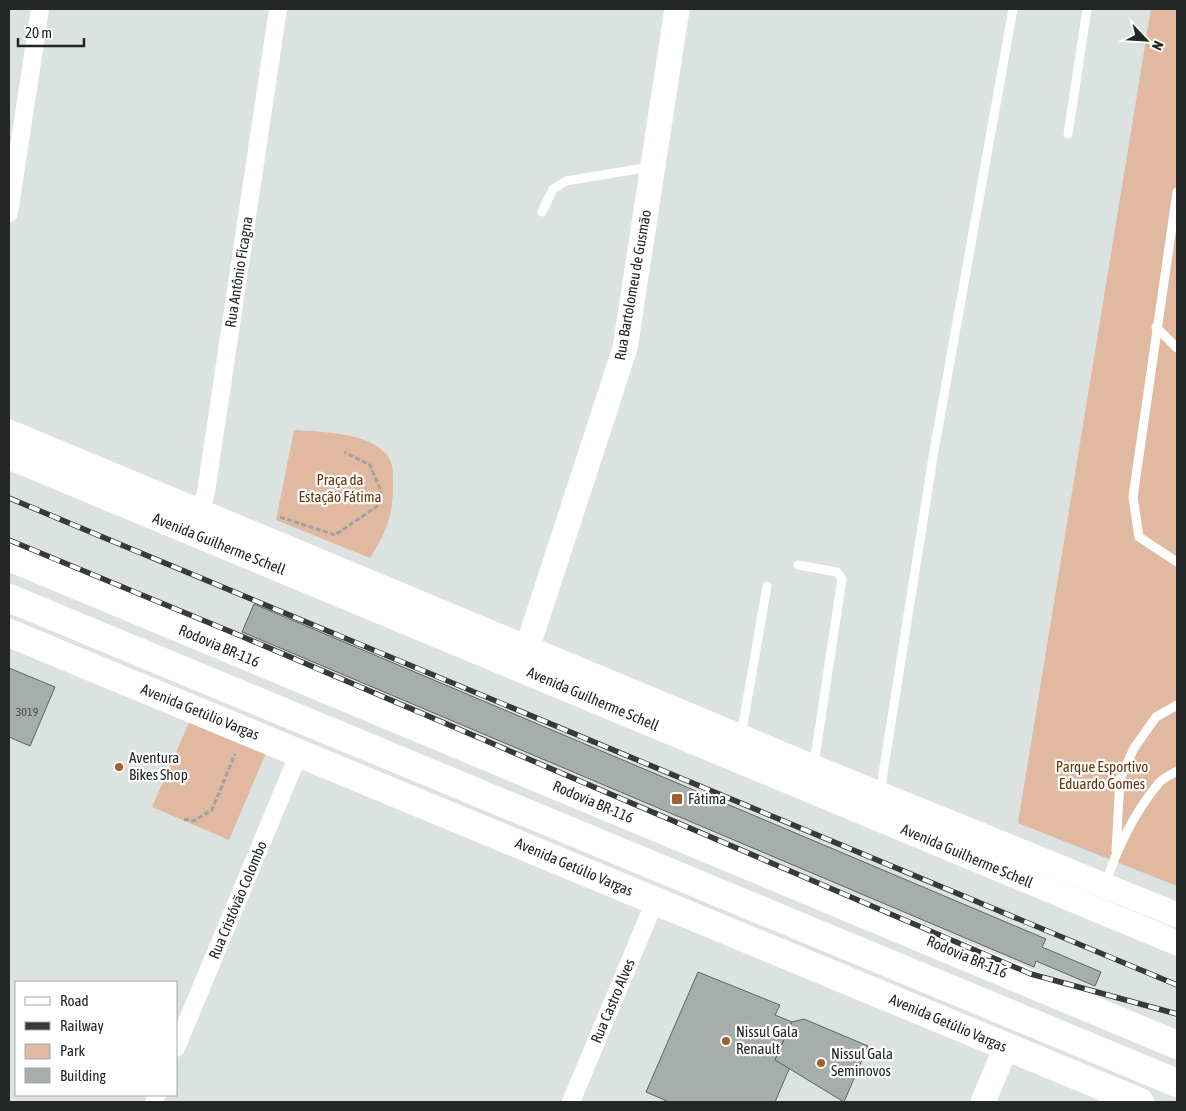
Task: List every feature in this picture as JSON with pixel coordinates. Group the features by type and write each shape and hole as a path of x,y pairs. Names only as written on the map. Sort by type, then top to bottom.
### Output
{"main road":[{"name":"Rua Bartolomeu de Gusmão","path":"524,658 625,348 677,9"},
{"name":"Avenida Guilherme Schell","path":"9,432 197,523"},
{"name":"Avenida Guilherme Schell","path":"9,457 197,523 877,806 1101,897 1177,915"},
{"name":"Rodovia BR-116","path":"9,557 1177,1045"},
{"path":"9,598 1177,1083"},
{"name":"Avenida Getúlio Vargas","path":"9,633 1140,1102"},
{"name":"Avenida Guilherme Schell","path":"524,658 741,737 813,767 877,806"},
{"name":"Avenida Guilherme Schell","path":"1101,897 1177,943"},
{"path":"983,1102 1006,1047"}],"street":[{"path":"9,213 40,9"},
{"name":"Rua Antônio Ficagna","path":"197,523 206,492 278,9"},
{"name":"Rua Cristóvão Colombo","path":"178,1043 299,753"},
{"name":"Rua Castro Alves","path":"571,1102 655,901"}],"lane":[{"path":"877,806 934,451 1013,9"},
{"path":"1068,134 1087,9"},
{"path":"542,212 553,189 566,181 653,166"},
{"path":"1177,192 1132,497 1139,537 1177,562"},
{"path":"1156,327 1177,348"},
{"path":"798,565 837,572 842,579 813,767"},
{"path":"741,737 766,586"},
{"path":"1116,851 1120,779 1134,748 1156,717 1177,705"},
{"path":"1101,897 1116,851 1159,782 1177,771"}],"path":[{"path":"270,514 335,535 379,505 381,491 370,464 344,452"},
{"path":"184,819 193,821 212,810 245,730"}],"green space":[{"name":"Parque Esportivo Eduardo Gomes","path":"1151,9 1177,9 1177,886 1018,823"},
{"name":"Praça da Estação Fátima","path":"294,430 333,433 361,439 383,451 390,460 393,479 391,509 384,534 370,558 276,520"},
{"path":"192,716 268,748 229,840 152,807"}],"building":[{"path":"254,604 1046,939 1042,947 1101,972 1095,986 1036,961 1034,967 242,632"},
{"path":"9,668 55,687 30,746 9,737"},
{"name":"Nissul Gala Renault","path":"698,972 780,1005 775,1015 792,1022 775,1060 790,1067 775,1102 669,1102 646,1092"},
{"name":"Nissul Gala Seminovos","path":"804,1019 868,1046 844,1102 775,1060 792,1022"}],"railway":[{"path":"9,498 1177,985"},
{"path":"9,540 241,636 1031,974 1177,1014"}],"place":[{"name":"Aventura Bikes Shop","path":"119,767"},
{"name":"Fátima","path":"677,799"},
{"name":"Nissul Gala Renault","path":"726,1041"},
{"name":"Nissul Gala Seminovos","path":"821,1063"}]}
